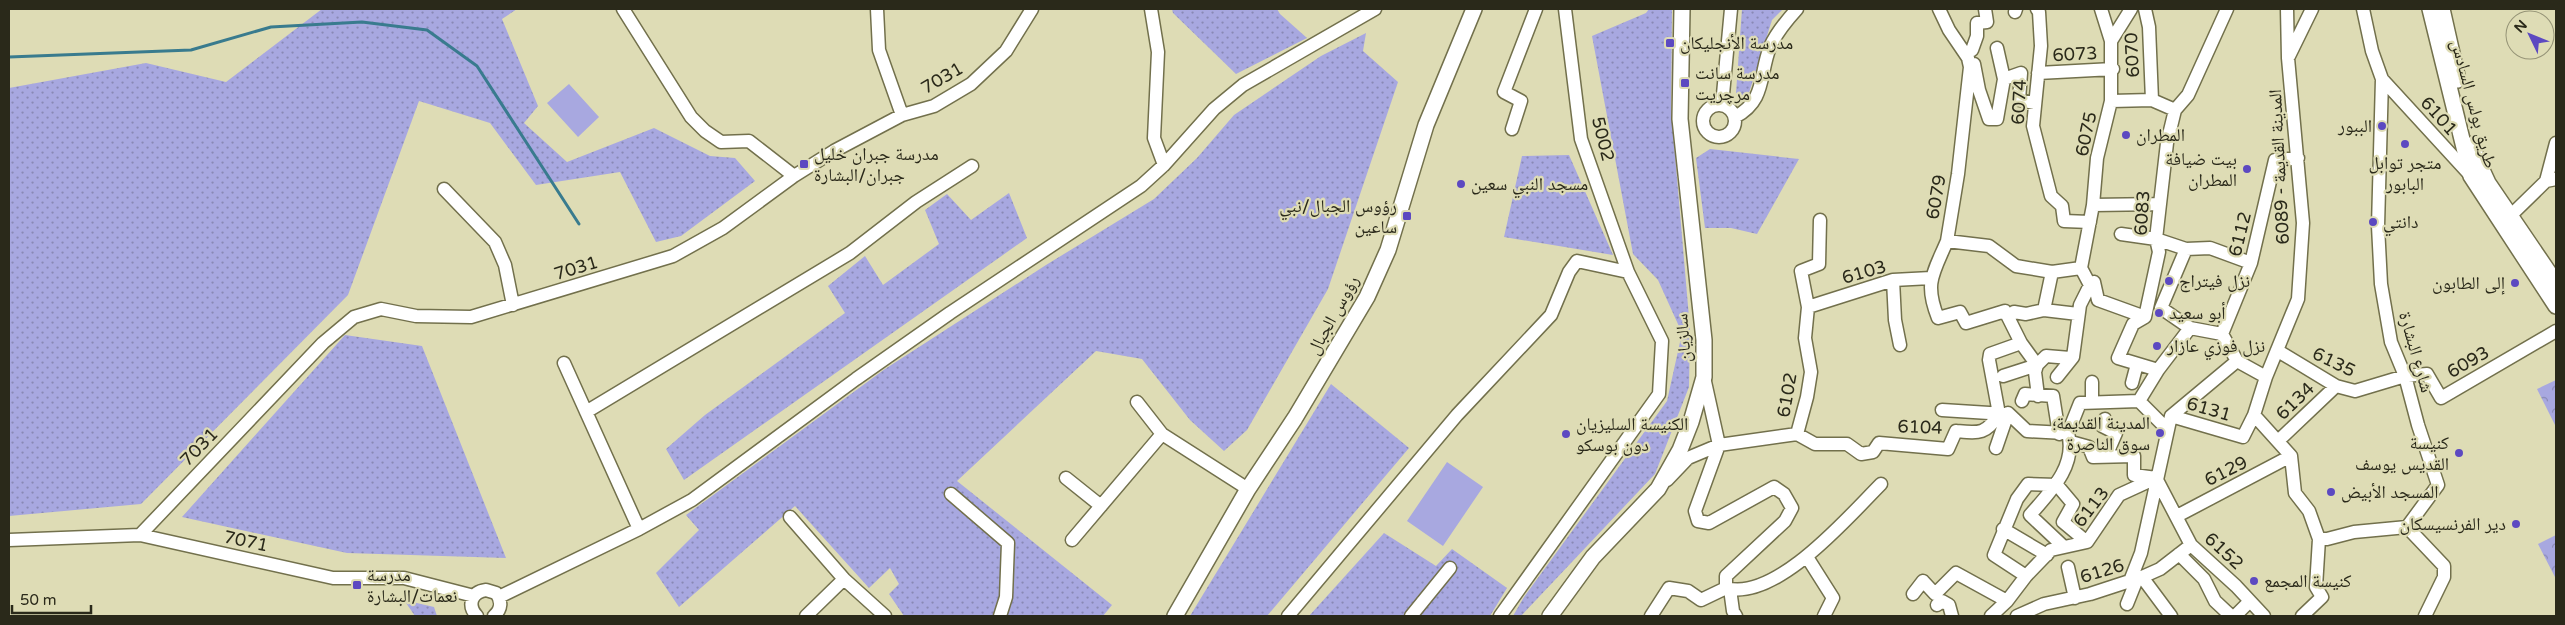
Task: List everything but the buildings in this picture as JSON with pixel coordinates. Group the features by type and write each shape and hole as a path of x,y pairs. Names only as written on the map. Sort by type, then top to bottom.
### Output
{"street":[{"path":"622,9 691,117 704,131 721,142 750,141 794,176"},
{"path":"877,9 879,50 902,115"},
{"name":"7031","path":"140,535 323,343 354,317 381,309 416,316 471,317 513,306 673,256 723,228 794,176 834,151 902,115 934,106 971,84 1006,50 1032,9"},
{"path":"1151,9 1158,52 1154,138 1164,166"},
{"path":"494,616 500,607 499,598 639,530 692,500 856,378 1141,186 1164,166 1214,109 1243,85 1375,9"},
{"name":"رؤوس الجبال","path":"1175,616 1248,489 1295,418 1367,297 1388,250 1426,125 1474,9"},
{"path":"1512,129 1521,101 1504,92 1536,9"},
{"name":"5002","path":"1500,616 1658,394 1662,340 1628,272 1581,139 1566,9"},
{"name":"سالزيان","path":"1550,616 1593,558 1658,489 1680,450 1704,377 1704,340 1680,119 1682,9"},
{"path":"1722,105 1731,9"},
{"path":"1735,117 1751,106 1757,97 1770,46 1798,9"},
{"path":"1939,9 1948,30 1968,51 1989,119 1997,119 2004,79 1997,48"},
{"path":"1968,51 1977,36 1976,23 1987,22 1985,9"},
{"name":"6074","path":"2036,9 2039,12 2041,46 2033,126 2051,196 2062,206 2064,220 2090,222"},
{"name":"6075","path":"2081,268 2093,205 2097,158 2111,101 2112,41 2101,9"},
{"path":"2112,41 2131,9"},
{"name":"6070","path":"2145,9 2149,27 2152,100"},
{"name":"6083","path":"2145,317 2159,252 2156,239 2167,144 2175,110 2188,94 2227,9"},
{"name":"المدينة القديمة - 6089","path":"2254,415 2266,377 2298,299 2303,223 2288,58 2287,9"},
{"path":"2288,58 2312,9"},
{"name":"شارع البشارة","path":"2363,9 2372,52 2382,79 2378,226 2381,284 2390,342 2405,376 2418,425 2438,485 2407,527"},
{"name":"طريق بولس السادس","path":"2430,9 2471,176 2556,283"},
{"name":"طريق بولس السادس","path":"2442,9 2476,157 2507,219 2556,306"},
{"name":"6079","path":"1968,51 1970,67 1958,174 1947,241 1988,246 2016,266 2052,272 2081,268"},
{"name":"6073","path":"2038,73 2113,69"},
{"path":"2004,79 2022,73 2019,100 2035,103"},
{"name":"6101","path":"2382,79 2471,176"},
{"path":"2111,101 2152,100 2175,110"},
{"path":"1722,105 1732,110 1735,117 1734,128 1726,136 1720,137 1710,134 1703,126 1704,115 1711,106 1722,105"},
{"path":"2507,219 2551,180 2556,142"},
{"name":"6112","path":"2222,334 2251,263 2275,160 2298,158"},
{"path":"586,412 850,254 916,202 972,166"},
{"path":"444,189 495,242 504,265 513,306"},
{"path":"2093,205 2160,204"},
{"name":"6102","path":"1658,489 1688,458 1719,445 1797,434 1807,397 1811,372 1805,338 1808,307 1801,271 1820,264 1820,220"},
{"path":"2121,234 2156,239 2186,249 2210,248 2251,263"},
{"path":"1947,241 1931,278 1930,299 1938,318 1960,312 1966,323 2005,311 2021,343 2037,365"},
{"path":"2186,249 2161,308 2190,328 2222,334 2237,362 2266,377"},
{"path":"1288,616 1457,415 1550,315 1568,272 1577,261 1628,272"},
{"path":"2081,268 2090,285"},
{"path":"2044,310 2052,272"},
{"name":"6103","path":"1808,307 1893,280 1931,278"},
{"path":"1893,280 1895,320 1900,345"},
{"path":"2057,377 2073,356 2080,305 2090,285 2094,282 2098,300 2145,317"},
{"path":"2014,312 2026,314 2044,310 2078,314"},
{"path":"2145,317 2133,324 2118,358 2158,370"},
{"path":"2140,401 2158,370 2190,328"},
{"name":"6093","path":"2405,376 2427,374 2441,398 2556,331"},
{"path":"1996,448 2003,414 1989,360 1990,354 2021,343"},
{"name":"6135","path":"2278,351 2336,386 2355,391 2405,376"},
{"path":"2003,376 2037,365 2046,356 2070,358"},
{"path":"2127,604 2136,579 2169,423 2237,362"},
{"path":"564,363 639,530"},
{"path":"2132,383 2137,364"},
{"path":"2037,365 2035,372 2038,396"},
{"path":"1704,377 1719,445 1695,511 1698,522 1709,523 1774,487 1784,494 1792,508 1785,521 1726,576 1733,611 1736,616"},
{"path":"2092,382 2092,402"},
{"name":"6134","path":"2278,441 2336,386"},
{"path":"2022,401 2025,394 2052,396 2058,420 2066,436 2070,457 2057,485 2030,515 2063,546"},
{"path":"2066,436 2080,402 2140,401 2169,423"},
{"path":"1137,402 1162,434 1248,489"},
{"path":"1942,410 2003,414 2027,431 2066,436 2089,447 2093,457 2134,456 2134,475 2156,478"},
{"name":"6104","path":"1797,434 1815,444 1847,444 1860,454 1873,452 1879,443 1948,449 1956,431 1978,433 1991,427 2003,414"},
{"path":"2254,415 2291,456 2295,492 2309,511 2319,539 2316,587 2322,597 2302,616"},
{"name":"6131","path":"2169,423 2243,437 2254,415"},
{"path":"2058,420 2074,416"},
{"path":"2105,419 2102,426 2116,433 2106,456"},
{"path":"1072,540 1162,434"},
{"name":"6129","path":"2177,516 2291,456"},
{"path":"1066,478 1102,506"},
{"name":"6152","path":"2156,478 2191,545 2264,616"},
{"name":"6113","path":"1991,616 2007,601 2026,576 2051,550 2086,542 2119,496 2156,478"},
{"path":"1651,616 1669,588 1688,590 1700,600 1728,589 1746,588 1763,583 1807,557 1881,484"},
{"path":"2026,576 1994,555 2003,529 2017,499 2028,484 2057,485 2073,504 2063,522 2086,542"},
{"path":"951,494 1008,544 1006,597 1000,616"},
{"path":"790,517 844,579 885,616"},
{"path":"2319,539 2407,527 2444,566 2444,577 2426,616"},
{"path":"2003,529 2047,555"},
{"name":"7071","path":"9,540 140,535 333,578 404,578 474,596 486,590 496,593 499,598"},
{"name":"6126","path":"2024,615 2044,604 2074,598 2136,579 2160,569 2191,545"},
{"path":"2179,554 2204,579 2215,601 2233,616 2250,601"},
{"path":"1807,557 1833,598 1824,616"},
{"path":"2068,567 2074,598"},
{"path":"1411,616 1450,568"},
{"path":"1912,594 1923,581 1935,594 1956,573 2007,601"},
{"path":"806,616 844,579"},
{"path":"2136,579 2171,616"},
{"path":"474,596 471,607 477,616"},
{"path":"1937,605 1942,601 1949,605 1952,616"}],"green space":[{"path":"322,9 517,9 502,19 538,106 524,123 567,162 654,128 710,156 735,158 755,181 681,236 656,242 620,172 536,185 490,123 419,101 348,295 141,504 9,516 9,88 146,63 226,82"},
{"path":"1172,9 1277,9 1280,14 1307,38 1236,74 1173,13"},
{"path":"1649,9 1672,9 1671,109 1690,329 1689,387 1655,474 1521,616 1513,616 1524,597 1667,401 1682,333 1658,280 1633,254 1592,36 1646,13"},
{"path":"1742,9 1783,9 1772,20 1747,99 1736,93"},
{"path":"1366,33 1363,51 1398,82 1328,289 1247,430 1224,451 1190,420 1142,359 1096,351 957,481 1112,605 1103,616 904,616 889,594 899,584 890,568 869,588 795,506 679,607 656,573 699,530 686,515 885,369 1046,265 1154,199 1197,158 1234,115 1321,56"},
{"path":"569,84 599,117 578,137 547,103"},
{"path":"1710,149 1799,159 1757,234 1731,228 1705,228 1696,158"},
{"path":"1569,155 1613,255 1504,237 1522,156"},
{"path":"1009,193 1027,238 684,480 666,449 705,415 845,313 828,286 865,256 883,285 939,244 925,210 947,194 971,220"},
{"path":"345,335 422,346 506,558 347,553 182,517"},
{"path":"2556,380 2556,427 2537,389"},
{"path":"1331,384 1409,448 1267,616 1190,616"},
{"path":"1447,462 1483,487 1443,546 1407,521"},
{"path":"1384,533 1436,566 1452,549 1507,588 1490,616 1309,616"},
{"path":"2556,535 2556,579 2538,544"},
{"path":"404,600 434,607 437,616 415,616"}],"waterway":[{"path":"9,57 191,50 271,27 362,22 427,30 477,66 579,224"}],"place":[{"name":"مدرسة الأنجليكان","path":"1670,43"},
{"name":"مدرسة سانت مرچريت","path":"1685,83"},
{"name":"الببور","path":"2382,126"},
{"name":"المطران","path":"2126,135"},
{"name":"متجر توابل البابور","path":"2405,144"},
{"name":"مدرسة جبران خليل جبران/البشارة","path":"804,164"},
{"name":"بيت ضيافة المطران","path":"2247,169"},
{"name":"مسجد النبي سعين","path":"1461,184"},
{"name":"رؤوس الجبال/نبي ساعين","path":"1407,216"},
{"name":"دانتي","path":"2373,222"},
{"name":"نزل فيتراج","path":"2169,281"},
{"name":"إلى الطابون","path":"2515,283"},
{"name":"أبو سعيد","path":"2159,313"},
{"name":"نزل فوزي عازار","path":"2157,346"},
{"name":"المدينة القديمة؛ سوق الناصرة","path":"2160,433"},
{"name":"الكنيسة السليزيان دون بوسكو","path":"1566,434"},
{"name":"كنيسة القديس يوسف","path":"2459,453"},
{"name":"المسجد الأبيض","path":"2331,492"},
{"name":"دير الفرنسيسكان","path":"2516,524"},
{"name":"كنيسة المجمع","path":"2254,581"},
{"name":"مدرسة نعمات/البشارة","path":"357,585"}]}
